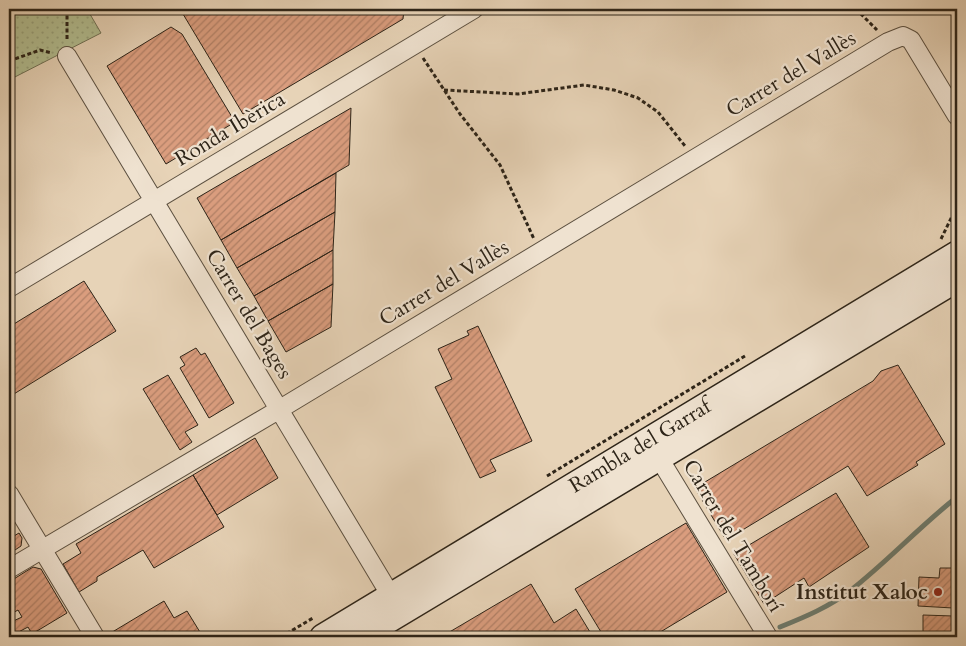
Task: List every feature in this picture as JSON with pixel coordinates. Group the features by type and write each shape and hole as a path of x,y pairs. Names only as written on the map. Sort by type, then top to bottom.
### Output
{"street":[{"name":"Ronda Ibèrica","path":"9,288 474,9"},
{"path":"895,39 911,40 957,116"},
{"name":"Carrer del Vallès","path":"9,569 895,39"},
{"name":"Carrer del Bages","path":"68,56 280,408 390,596"},
{"name":"Rambla del Garraf","path":"323,637 957,254"},
{"name":"Rambla del Garraf","path":"360,637 957,279"},
{"name":"Carrer del Tamborí","path":"659,458 768,637"},
{"path":"9,494 95,637"}],"path":[{"path":"9,60 40,50 68,56 66,9"},
{"path":"856,9 895,39"},
{"path":"415,44 444,90 500,165 523,212 539,252"},
{"path":"444,90 518,94 584,85 614,90 638,98 658,112 695,158"},
{"path":"934,243 943,237 957,206"},
{"path":"542,479 747,355"},
{"path":"281,637 321,613"}],"green space":[{"path":"9,9 87,9 101,33 9,80"}],"building":[{"path":"180,9 404,9 403,19 243,114"},
{"path":"171,27 182,34 235,122 166,164 107,66"},
{"path":"351,108 349,165 221,240 197,198"},
{"path":"336,173 335,212 237,268 221,240"},
{"path":"335,212 333,250 254,296 237,268"},
{"path":"333,250 333,284 268,321 254,296"},
{"path":"84,281 116,331 9,397 9,327"},
{"path":"333,284 331,327 286,352 268,321"},
{"path":"478,326 532,441 490,460 496,471 480,478 435,387 452,379 438,349 469,335 467,331"},
{"path":"196,348 201,355 205,353 234,403 209,418 180,368 185,365 180,357"},
{"path":"898,365 945,444 916,462 918,465 867,496 848,466 726,540 695,488 873,381 881,371"},
{"path":"168,375 198,425 185,432 192,442 180,450 143,389"},
{"path":"255,438 278,478 217,515 193,475"},
{"path":"193,475 224,527 154,568 143,550 97,577 97,581 79,592 63,564 81,553 76,544"},
{"path":"836,493 869,547 809,587 804,578 764,604 734,554"},
{"path":"686,523 727,592 652,637 604,637 575,589"},
{"path":"19,533 22,538 21,546 9,554 9,539"},
{"path":"33,567 41,569 67,613 32,634 28,627 9,637 9,623 22,617 18,610 9,615 9,582"},
{"name":"Institut Xaloc","path":"940,568 957,568 957,637 923,637 923,615 953,616 953,608 918,606 919,577 939,578"},
{"path":"531,584 554,623 576,609 593,637 441,637"},
{"path":"164,601 174,618 187,611 203,637 104,637"}],"waterway":[{"path":"780,627 825,607 843,596 957,497"},
{"path":"716,637 749,637"}],"place":[{"name":"Institut Xaloc","path":"938,592"}]}
